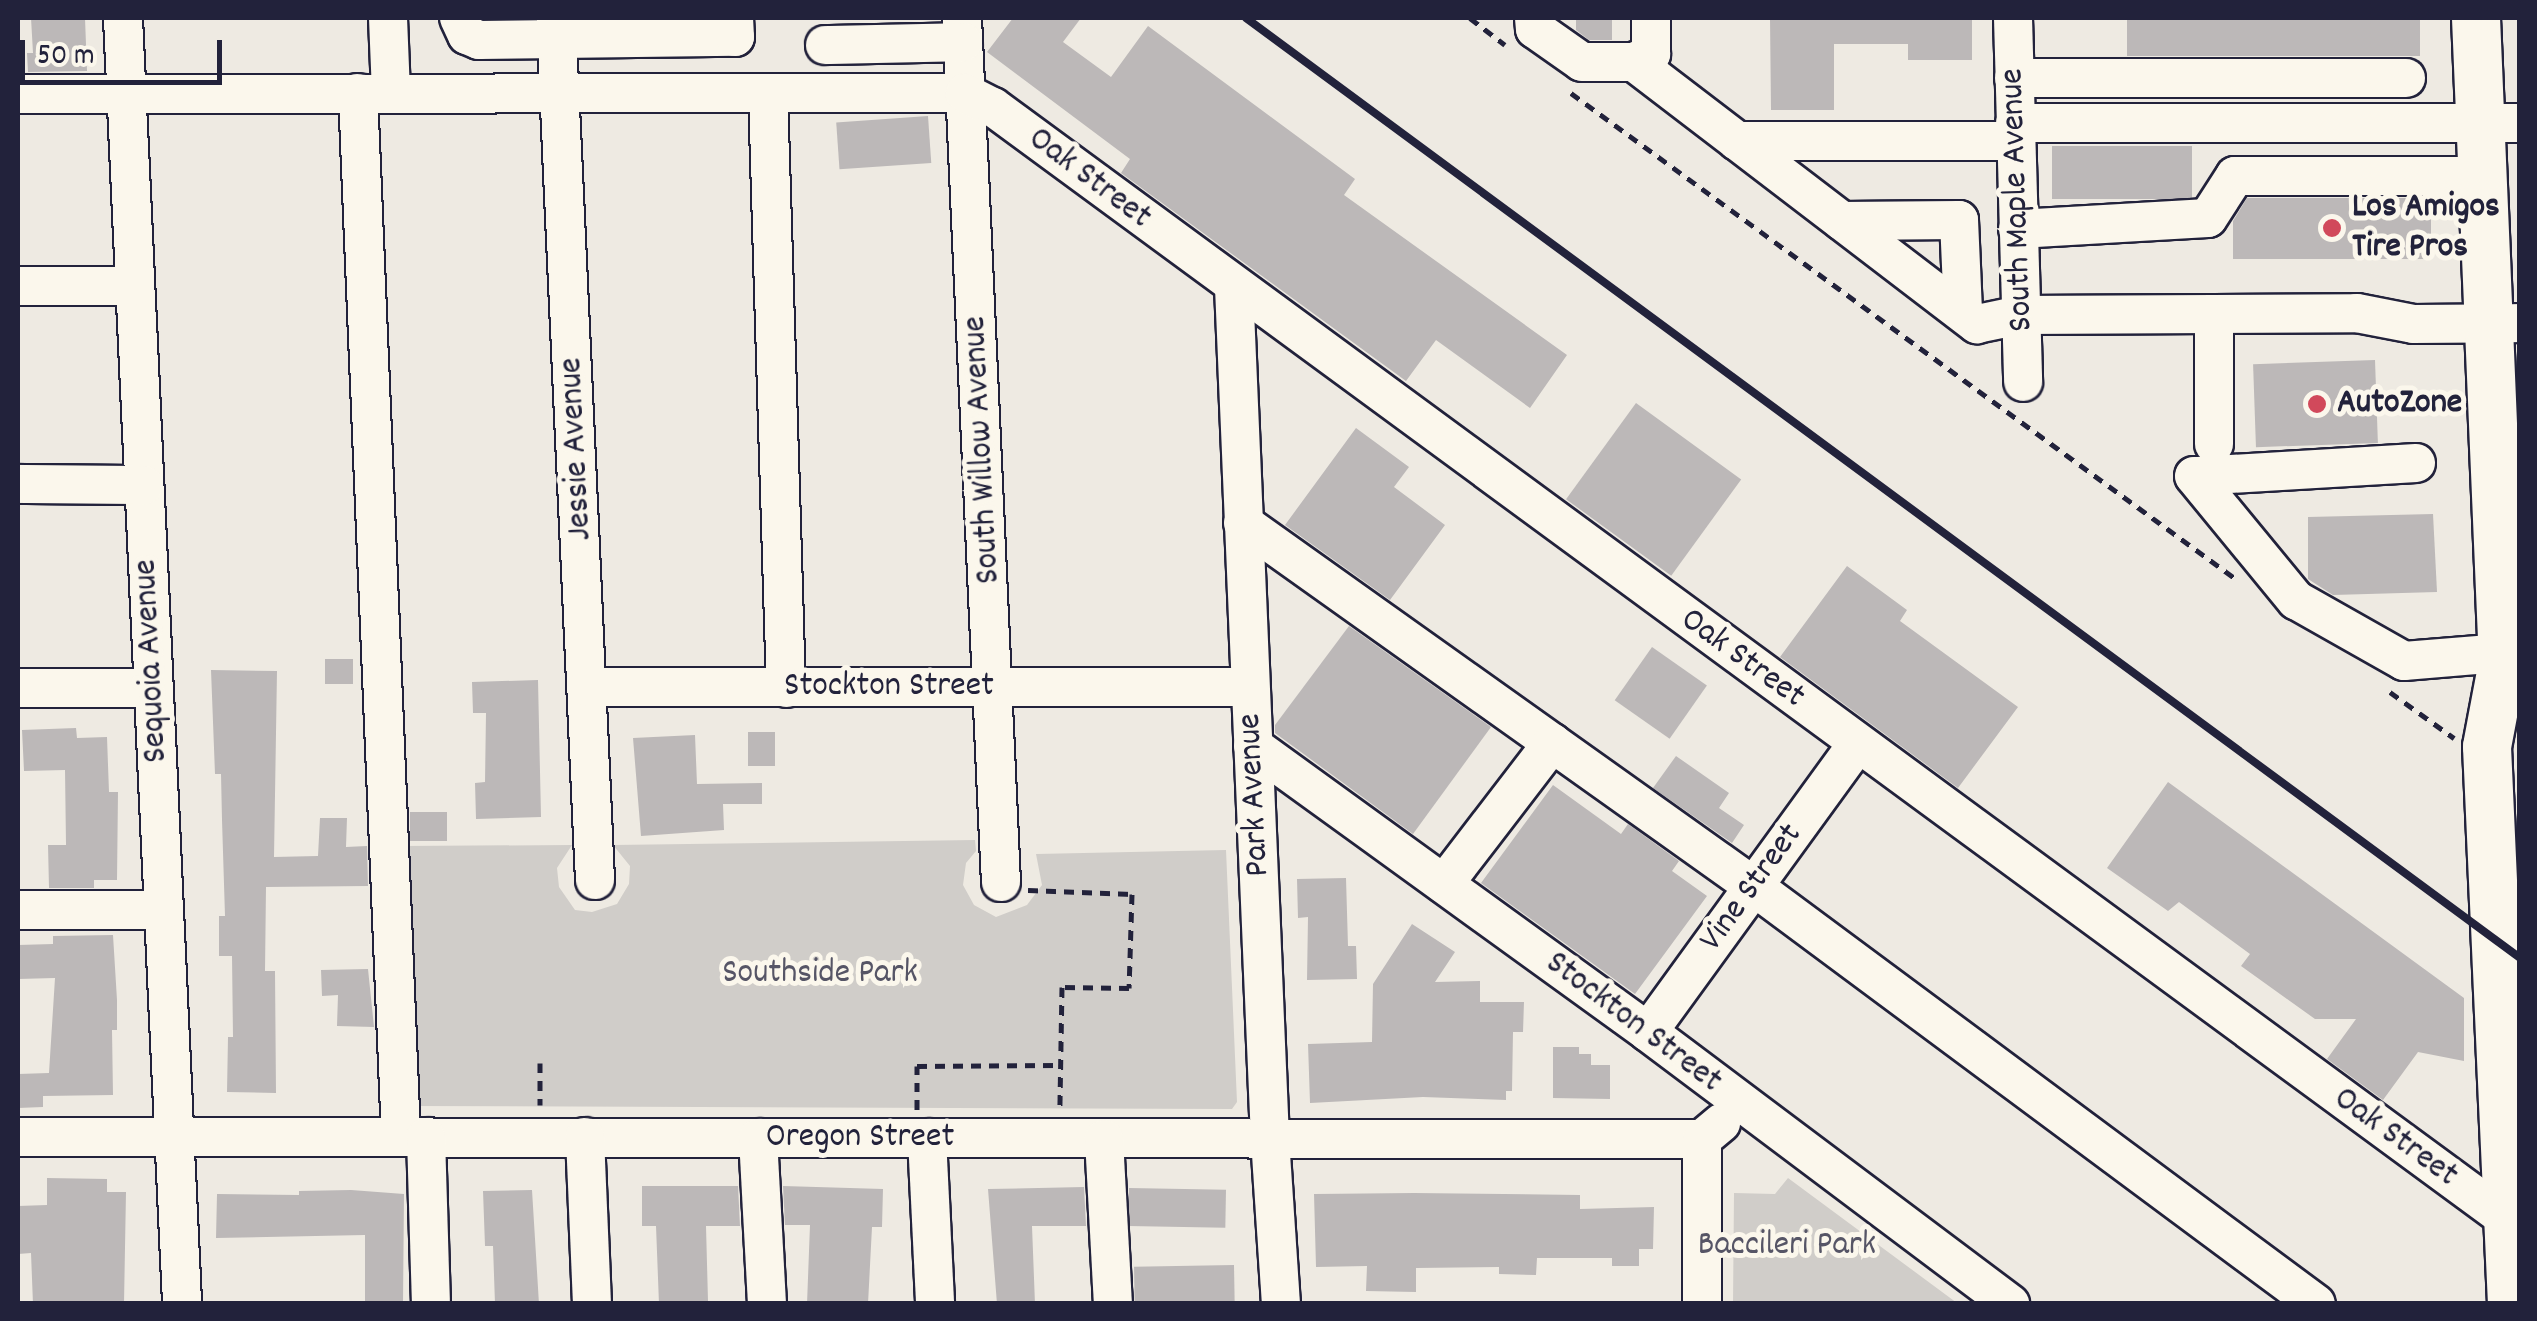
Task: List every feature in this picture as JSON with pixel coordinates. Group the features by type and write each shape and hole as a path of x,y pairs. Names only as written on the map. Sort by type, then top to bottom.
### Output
{"main road":[{"path":"2476,18 2500,123 2482,176 2504,323 2511,671 2487,748 2515,1222 2512,1304"}],"street":[{"name":"Sequoia Avenue","path":"122,18 182,1304"},
{"path":"388,18 375,93 413,1137 431,1304"},
{"path":"459,18 467,36 479,40 557,29 734,37 734,18"},
{"path":"1534,18 1534,29 1582,62 1634,62 1651,54 1651,18"},
{"name":"South Maple Avenue","path":"2013,18 2023,382"},
{"name":"Jessie Avenue","path":"557,29 595,880"},
{"path":"824,45 962,30"},
{"name":"South Willow Avenue","path":"962,30 1001,882"},
{"path":"1634,62 1977,324 2020,314 2357,313 2414,324 2504,323"},
{"path":"2014,78 2406,78"},
{"path":"768,93 786,688"},
{"path":"18,94 964,93"},
{"name":"Oak Street","path":"964,93 993,107 1857,744 2515,1222"},
{"path":"1737,141 2500,123"},
{"path":"2018,228 2208,218 2234,176 2482,176"},
{"path":"1842,221 1960,220 1962,312"},
{"path":"18,286 134,286"},
{"name":"Park Avenue","path":"1234,287 1270,1139 1281,1304"},
{"path":"2214,314 2214,444"},
{"path":"2416,463 2194,476 2296,600 2404,661 2511,671"},
{"path":"18,484 144,485"},
{"path":"1243,523 1753,886 2316,1304"},
{"name":"Stockton Street","path":"588,687 1250,687"},
{"path":"18,688 153,688"},
{"path":"1444,884 1552,743"},
{"name":"Vine Street","path":"1648,1032 1857,744"},
{"name":"Stockton Street","path":"1252,746 1648,1032 2010,1304"},
{"path":"18,910 163,910"},
{"path":"1702,1304 1702,1140 1742,1105"},
{"name":"Oregon Street","path":"18,1136 1702,1140"},
{"path":"584,1137 592,1304"},
{"path":"758,1138 767,1304"},
{"path":"927,1138 936,1304"},
{"path":"1104,1138 1113,1304"}],"path":[{"path":"1470,18 1508,47"},
{"path":"1557,82 2237,580"},
{"path":"2381,685 2461,744 2487,748"},
{"path":"1001,882 1040,893 1132,894 1129,988 1062,987 1060,1138"},
{"path":"540,1063 540,1137"},
{"path":"927,1138 917,1112 917,1066 1061,1066"}],"green space":[{"name":"Southside Park","path":"975,840 976,851 966,863 963,885 974,905 996,917 1027,905 1042,885 1036,854 1226,850 1237,1102 1232,1109 410,1106 403,846 572,845 557,868 559,887 575,910 592,912 617,904 629,884 630,866 613,845"},
{"name":"Baccileri Park","path":"1788,1178 1957,1303 1733,1303 1734,1193 1775,1194"}],"building":[{"path":"31,18 85,18 87,71 28,72 27,53 33,53"},
{"path":"1013,18 1081,18 1063,42 1111,77 1148,26 1355,179 1344,195 1567,355 1530,408 1436,340 1406,381 1121,173 1130,159 987,52"},
{"path":"1576,18 1612,18 1612,40 1589,40 1576,30"},
{"path":"1770,18 1972,18 1972,60 1908,60 1908,44 1834,44 1834,110 1771,110"},
{"path":"2127,18 2420,18 2420,56 2127,56"},
{"path":"928,116 931,163 840,169 836,122"},
{"path":"2052,146 2192,146 2192,199 2052,199"},
{"name":"Los Amigos Tire Pros","path":"2247,198 2431,198 2431,259 2233,259 2233,221"},
{"name":"AutoZone","path":"2375,360 2378,443 2256,447 2253,364"},
{"path":"1636,403 1741,479 1671,576 1566,499"},
{"path":"1356,428 1409,467 1394,487 1445,525 1390,600 1285,525"},
{"path":"2433,514 2437,592 2333,595 2308,579 2308,517"},
{"path":"1847,566 1907,610 1900,621 2018,707 1958,788 1780,657"},
{"path":"1349,626 1491,727 1413,834 1275,733 1275,725"},
{"path":"1652,647 1707,685 1670,739 1615,700"},
{"path":"325,659 353,659 353,684 325,684"},
{"path":"211,670 277,671 274,857 318,856 320,818 347,818 346,847 367,846 368,886 266,887 265,971 275,971 276,1093 227,1092 228,1037 233,1037 232,956 219,956 219,916 225,916 221,774 215,774"},
{"path":"538,680 541,817 476,819 475,783 485,782 486,713 473,713 472,682"},
{"path":"76,728 77,738 107,737 109,792 118,792 117,880 94,880 94,888 49,888 48,845 66,845 65,770 24,771 22,730"},
{"path":"748,732 775,732 775,766 748,766"},
{"path":"695,735 697,784 762,783 762,804 723,804 724,830 641,836 633,738"},
{"path":"1676,756 1729,793 1719,808 1744,825 1732,843 1653,788"},
{"path":"2168,782 2464,998 2464,1061 2418,1052 2383,1100 2327,1059 2356,1019 2315,1019 2241,966 2250,954 2179,902 2168,911 2107,868"},
{"path":"1553,785 1621,834 1628,824 1679,861 1672,871 1707,896 1635,994 1481,883"},
{"path":"410,812 447,812 447,841 410,841"},
{"path":"1346,878 1348,946 1356,946 1357,979 1307,980 1308,917 1298,918 1297,879"},
{"path":"1412,924 1455,952 1435,982 1480,981 1480,1002 1524,1002 1523,1032 1513,1032 1512,1091 1506,1091 1506,1100 1423,1097 1310,1103 1308,1044 1372,1042 1373,984"},
{"path":"113,935 117,1030 112,1030 113,1095 43,1096 43,1107 18,1108 18,1074 49,1073 55,978 18,979 18,945 53,944 53,936"},
{"path":"368,969 374,1027 337,1026 338,995 322,996 321,970"},
{"path":"1553,1047 1579,1047 1579,1054 1591,1054 1591,1065 1610,1065 1610,1099 1553,1098"},
{"path":"47,1178 107,1179 107,1192 126,1192 124,1304 33,1304 31,1253 18,1254 18,1206 47,1205"},
{"path":"642,1186 738,1186 740,1226 706,1226 708,1301 659,1304 656,1226 642,1226"},
{"path":"783,1186 883,1189 882,1227 872,1227 868,1304 807,1304 810,1225 785,1225"},
{"path":"1084,1187 1086,1226 1032,1226 1035,1304 997,1304 988,1189"},
{"path":"1129,1188 1226,1190 1225,1228 1128,1226"},
{"path":"532,1190 539,1304 495,1304 493,1246 485,1246 483,1191"},
{"path":"299,1191 404,1194 403,1304 365,1304 365,1235 216,1238 217,1194 299,1195"},
{"path":"1314,1194 1580,1195 1580,1209 1654,1207 1653,1249 1639,1249 1639,1266 1612,1266 1612,1258 1537,1258 1536,1275 1499,1274 1499,1267 1416,1268 1416,1292 1366,1291 1367,1266 1316,1267"},
{"path":"1234,1265 1235,1304 1135,1304 1134,1267"}],"railway":[{"path":"1246,18 2520,958"}],"place":[{"name":"Los Amigos Tire Pros","path":"2332,228"},
{"name":"AutoZone","path":"2317,404"}]}
